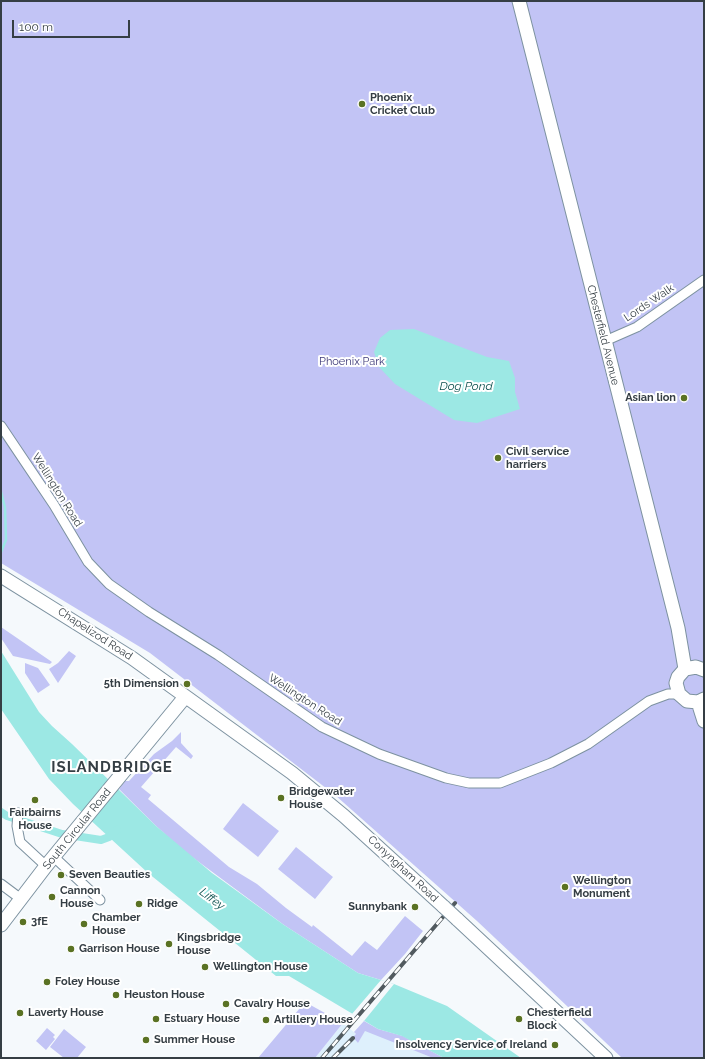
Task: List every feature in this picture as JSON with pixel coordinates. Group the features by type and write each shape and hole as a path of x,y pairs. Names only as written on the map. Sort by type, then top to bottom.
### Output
{"main road":[{"name":"Chesterfield Avenue","path":"519,1 678,628 685,669"},
{"name":"Chapelizod Road","path":"1,576 132,658 185,697"},
{"path":"704,670 696,667 685,669 678,677 676,683 679,694 687,701 701,700 704,721"},
{"name":"South Circular Road","path":"1,924 185,697"},
{"name":"Conyngham Road","path":"185,697 287,769 329,803 444,907 606,1058"}],"street":[{"name":"Lords Walk","path":"605,342 637,327 704,280"},
{"name":"Wellington Road","path":"1,426 54,505 88,562 109,584 322,727 379,754 446,778 469,784 500,783 551,763 588,744 649,701 668,694 679,694"},
{"path":"18,813 16,826 20,842 50,862 100,900"},
{"path":"1,884 21,899"}],"shaded area":[{"path":"343,1023 356,1034 358,1043 365,1030 433,1058 315,1058"}],"green space":[{"name":"Phoenix Park","path":"1,1 704,1 704,1058 622,1058 477,921 335,795 150,653 1,563"},
{"path":"1,627 52,662 50,664 13,656 1,638"},
{"path":"69,651 76,656 58,683 49,669 58,663"},
{"path":"25,663 38,668 50,685 38,693 25,673"},
{"path":"181,732 181,743 193,756 191,759 176,747 141,787 151,795 148,799 229,867 257,884 286,908 312,927 313,925 352,956 365,941 377,950 405,916 423,931 405,954 381,980 358,973 284,925 184,851 156,826 119,789 125,781 129,781 154,754 172,741"},
{"path":"243,803 279,831 258,857 223,829"},
{"path":"296,847 333,877 315,899 278,869"},
{"path":"305,1002 343,1023 315,1058 258,1058"},
{"path":"364,1021 378,1029 403,1036 444,1058 433,1058 365,1031 358,1043 353,1037 356,1034 354,1032"},
{"path":"47,1028 55,1035 53,1037 55,1039 46,1050 36,1041"},
{"path":"64,1029 86,1047 77,1058 64,1058 50,1047"}],"water":[{"name":"Dog Pond","path":"414,329 487,357 509,361 515,378 515,392 520,409 477,423 454,420 395,384 379,367 374,352 380,338 390,330"},
{"name":"Liffey","path":"1,651 39,712 52,726 156,826 212,873 284,925 358,973 394,984 447,1006 521,1058 444,1058 402,1036 378,1029 289,976 276,976 148,873 73,804 49,779 1,709"}],"pier":[{"path":"381,980 394,984 364,1021 352,1014"}],"waterway":[{"path":"1,492 5,507 6,540 1,552"},
{"path":"1,812 7,816 62,834 101,840 109,837 117,830"}],"railway":[{"path":"322,1058 455,903"},
{"path":"333,1058 353,1038"}],"place":[{"name":"Phoenix Cricket Club","path":"362,104"},
{"name":"Asian lion","path":"684,398"},
{"name":"Civil service harriers","path":"498,458"},
{"name":"5th Dimension","path":"187,684"},
{"name":"Bridgewater House","path":"281,798"},
{"name":"Fairbairns House","path":"35,800"},
{"name":"Seven Beauties","path":"61,875"},
{"name":"Wellington Monument","path":"565,887"},
{"name":"Cannon House","path":"52,897"},
{"name":"Ridge","path":"139,904"},
{"name":"Sunnybank","path":"415,907"},
{"name":"3fE","path":"23,922"},
{"name":"Chamber House","path":"84,924"},
{"name":"Kingsbridge House","path":"169,944"},
{"name":"Garrison House","path":"71,949"},
{"name":"Wellington House","path":"205,967"},
{"name":"Foley House","path":"47,982"},
{"name":"Heuston House","path":"116,995"},
{"name":"Cavalry House","path":"226,1004"},
{"name":"Laverty House","path":"20,1013"},
{"name":"Estuary House","path":"156,1019"},
{"name":"Chesterfield Block","path":"519,1019"},
{"name":"Artillery House","path":"266,1020"},
{"name":"Summer House","path":"146,1040"},
{"name":"Insolvency Service of Ireland","path":"555,1045"}],"district":[{"name":"ISLANDBRIDGE","path":"112,767"}]}
